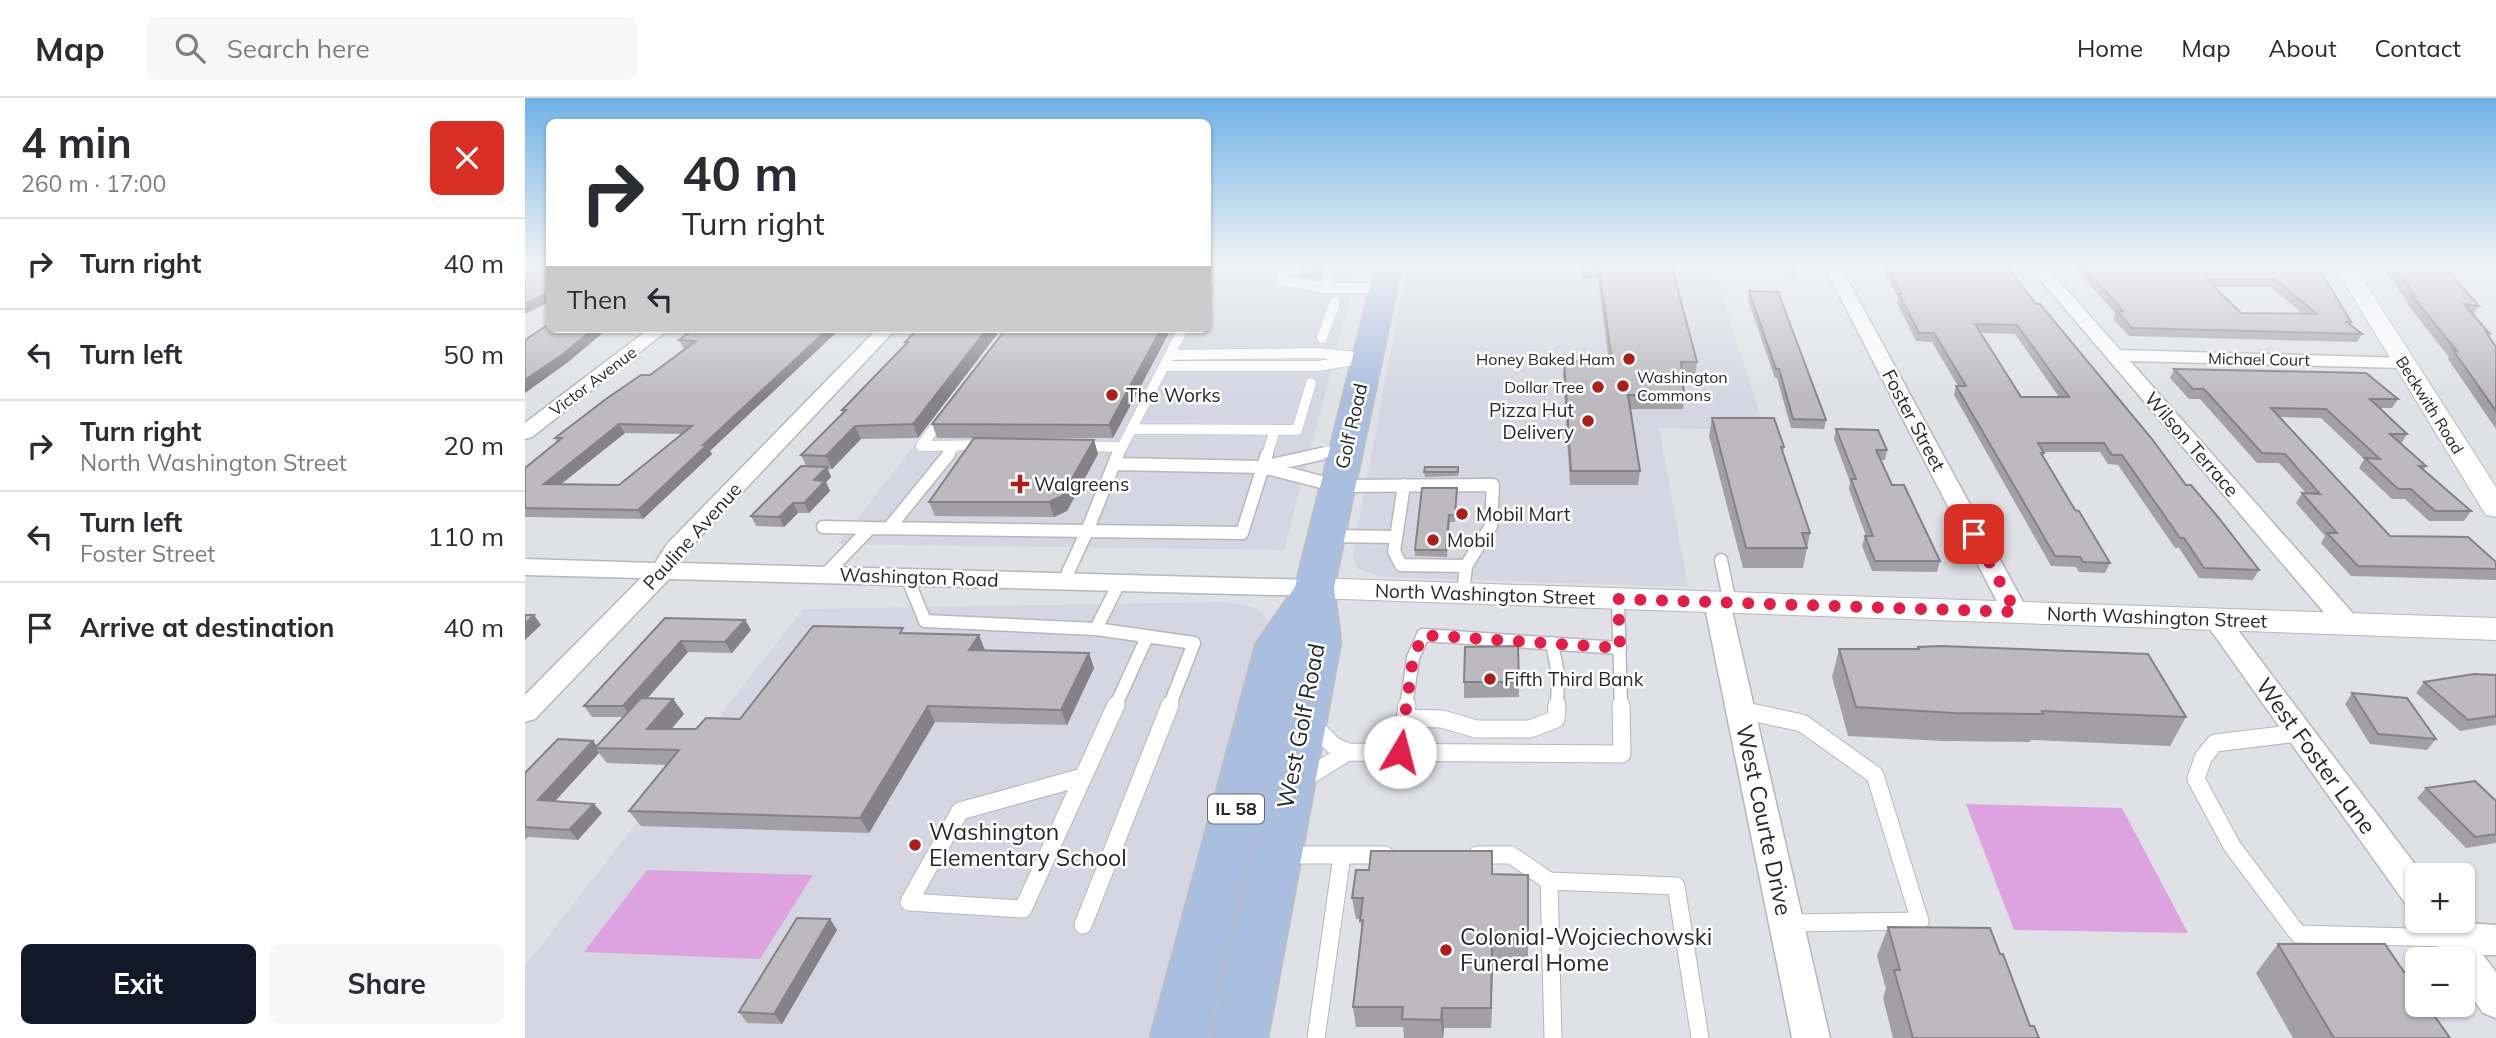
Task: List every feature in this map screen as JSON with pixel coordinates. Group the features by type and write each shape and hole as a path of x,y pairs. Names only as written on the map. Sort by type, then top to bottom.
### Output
{"main road":[{"name":"Golf Road","path":"1314,588 1379,308"},
{"name":"West Golf Road","path":"1179,1038 1251,855 1290,787 1320,642 1314,588"},
{"name":"West Golf Road","path":"1239,1038 1251,855 1277,643 1314,588"}],"street":[{"name":"Foster Street","path":"1854,308 2016,612"},
{"name":"Wilson Terrace","path":"2074,308 2348,624"},
{"name":"Beckwith Road","path":"2369,308 2496,509"},
{"name":"Victor Avenue","path":"525,433 655,333"},
{"name":"Pauline Avenue","path":"525,712 662,570 675,549 883,333"},
{"name":"Michael Court","path":"2115,355 2402,362"},
{"name":"Washington Road","path":"525,567 1314,588"},
{"name":"North Washington Street","path":"1314,588 1465,580 1618,599 2496,629"},
{"name":"West Courte Drive","path":"1723,602 1740,709 1811,1038"},
{"name":"West Foster Lane","path":"2216,619 2405,877"},
{"path":"2446,933 2496,1000"},
{"path":"2460,933 2496,940"}],"lane":[{"path":"1322,338 1333,308"},
{"path":"1063,581 1087,531 1121,447 1181,333"},
{"path":"1170,355 1318,353 1367,358"},
{"path":"1164,366 1318,366 1367,358"},
{"path":"1131,429 1297,430 1311,383"},
{"path":"948,410 921,446 996,444"},
{"path":"823,527 1243,533 1275,430"},
{"path":"1066,446 1121,447"},
{"path":"889,528 954,447"},
{"path":"1263,467 1346,448"},
{"path":"1115,464 1263,467 1337,486 1404,485 1493,485 1491,526 1465,580 1401,565 1394,551 1404,485"},
{"path":"825,575 870,528"},
{"path":"1326,536 1396,537"},
{"path":"1721,560 1723,602"},
{"path":"907,577 925,621 1096,629 1194,643 1083,925"},
{"path":"1096,629 1119,583"},
{"path":"1305,718 1334,746 1348,752 1622,754 1618,599"},
{"path":"1400,752 1413,658 1423,635 1620,648"},
{"path":"1083,777 960,811 909,902 1023,909 1147,637"},
{"path":"1405,718 1442,719 1476,729 1530,729 1556,719 1558,674 1552,643"},
{"path":"1740,709 1802,723 1875,775 1920,921 1786,923"},
{"path":"2299,733 2215,743 2203,758 2196,779 2232,846 2298,934 2405,931"},
{"path":"1290,787 1348,752"},
{"path":"1251,855 1407,855"},
{"path":"1459,855 1511,855 1549,881 1676,886 1700,1038"},
{"path":"1316,1038 1342,856"},
{"path":"1549,881 1553,1038"}],"shaded area":[{"path":"1211,308 1347,308 1284,550 837,544 1003,333 1211,333"},
{"name":"Washington Commons","path":"1399,308 1726,308 1765,430 1659,428 1688,587 1381,577 1358,569 1353,557"},
{"name":"Washington Elementary School","path":"1225,602 1253,607 1260,611 1266,618 1268,628 1161,1038 525,1038 525,966 803,609"},
{"path":"1966,804 2122,808 2188,933 2014,930"},
{"path":"647,870 813,875 760,959 584,952"}],"building":[{"name":"Washington Commons","path":"1605,308 1683,308 1697,362 1681,362 1684,395 1628,395 1640,471 1571,471 1564,361 1612,362"},
{"path":"1755,308 1784,308 1826,420 1793,419 1779,369 1776,369"},
{"path":"1906,308 2043,308 2152,439 2186,485 2191,485 2259,570 2204,568 2122,455 2112,455 2104,443 2038,443 2044,453 2041,453 2075,510 2079,511 2110,563 2083,562 2080,557 2055,556 1956,386 1966,386 1934,333 1919,333","holes":["1975,324 2017,325 2069,397 2021,397"]},
{"path":"2120,308 2236,308 2241,313 2317,314 2309,308 2343,308 2351,322 2347,322 2362,334 2132,328 2117,311 2123,311"},
{"path":"2422,308 2467,308 2489,333 2486,332 2496,347 2496,411 2453,350 2457,351"},
{"path":"546,326 546,333 588,333 525,380 525,340"},
{"path":"689,333 824,333 703,445 707,445 638,510 525,508 525,468 562,438 555,438 606,399 641,375 650,375 696,341 679,340","holes":["619,424 692,426 619,485 544,484"]},
{"path":"914,333 984,333 913,424 855,426 826,456 801,455 908,342 905,342"},
{"path":"1003,333 1159,333 1109,425 932,424"},
{"path":"2174,369 2366,373 2398,399 2370,399 2407,434 2390,434 2426,466 2419,466 2471,511 2435,511 2411,489 2398,489 2365,458 2380,459 2326,409 2271,408 2390,536 2468,537 2496,562 2496,569 2358,566 2327,533 2337,533 2302,493 2320,494 2285,454 2262,453 2204,389 2193,389"},
{"path":"1712,418 1774,418 1810,533 1802,533 1807,548 1746,548"},
{"path":"1836,429 1878,430 1887,450 1876,450 1892,485 1904,485 1940,561 1875,561 1865,536 1873,536 1851,479 1856,479"},
{"name":"Walgreens","path":"974,438 1094,440 1062,496 1049,502 929,502"},
{"path":"801,466 827,467 814,480 825,481 804,503 793,503 779,517 751,516"},
{"path":"1425,467 1458,467 1458,472 1424,472"},
{"name":"Mobil","path":"1422,488 1457,488 1455,515 1449,515 1446,550 1415,550"},
{"path":"525,615 534,615 525,624"},
{"path":"665,618 745,620 725,642 681,641 623,706 584,706"},
{"path":"813,626 903,628 900,633 979,635 969,650 1089,653 1061,710 928,706 860,818 629,811 679,750 595,748 641,698 673,699 647,729 696,729 706,718 740,719"},
{"path":"1518,646 1519,682 1464,682 1465,647"},
{"path":"1918,647 2148,654 2186,717 2042,711 2043,714 1954,713 1856,707 1839,649 1919,649"},
{"path":"2474,674 2496,675 2496,716 2468,720 2424,682"},
{"path":"2352,693 2407,698 2436,739 2378,734"},
{"path":"558,739 593,741 538,800 594,804 569,830 525,827 525,773"},
{"path":"2475,781 2496,801 2496,834 2475,837 2426,788"},
{"name":"Colonial-Wojciechowski Funeral Home","path":"1371,851 1492,851 1492,874 1528,875 1528,938 1492,938 1491,1008 1442,1008 1441,1020 1402,1019 1403,1007 1353,1007 1363,898 1352,898 1356,870 1369,870"},
{"path":"797,918 830,919 774,1014 739,1012"},
{"path":"1888,927 1990,928 2000,954 2003,954 2030,1026 2034,1026 2039,1038 1913,1038 1894,970 1900,970"},
{"path":"2278,944 2385,944 2405,972 2405,1017 2435,1017 2450,1038 2334,1038"}],"place":[{"name":"Honey Baked Ham","path":"1629,359"},
{"name":"Washington Commons","path":"1623,386"},
{"name":"Dollar Tree","path":"1598,387"},
{"name":"The Works","path":"1112,395"},
{"name":"Pizza Hut Delivery","path":"1588,421"},
{"name":"Walgreens","path":"1020,484"},
{"name":"Mobil Mart","path":"1462,514"},
{"name":"Mobil","path":"1433,540"},
{"name":"Fifth Third Bank","path":"1490,679"},
{"name":"Washington Elementary School","path":"915,845"},
{"name":"Colonial-Wojciechowski Funeral Home","path":"1446,950"}],"route":[{"path":"1400,752 1413,658 1423,635 1620,648 1618,599 2016,612 1974,534"}]}
